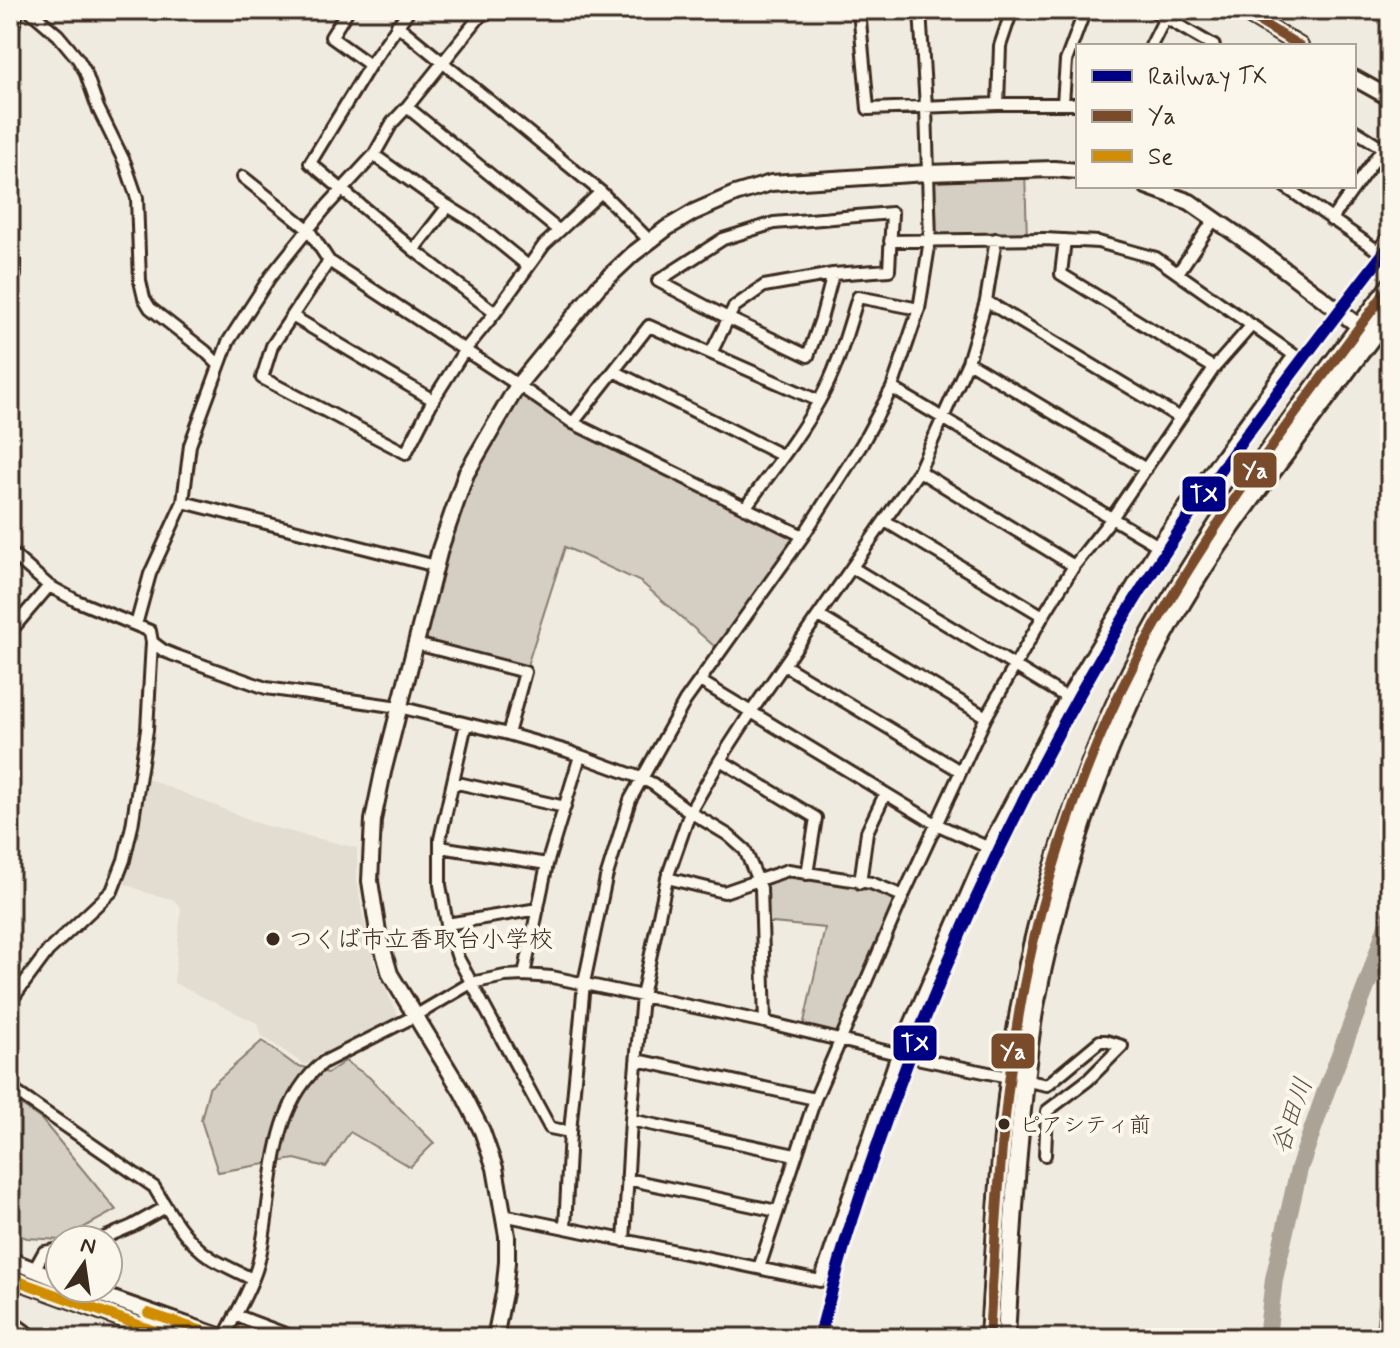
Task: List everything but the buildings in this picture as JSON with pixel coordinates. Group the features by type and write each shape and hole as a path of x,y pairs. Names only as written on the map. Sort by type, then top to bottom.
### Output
{"main road":[{"path":"989,1338 996,1229 1017,1079 1052,928 1099,779 1148,664 1182,602 1366,331 1390,286"},
{"path":"1366,331 1390,313"},
{"path":"1006,1338 1014,1207 1017,1079"}],"street":[{"path":"10,36 18,10"},
{"path":"29,10 58,35 78,59 125,163 137,198 140,281 144,298 150,308 219,365"},
{"path":"348,10 331,37 370,65"},
{"path":"409,10 370,65 310,163 495,313"},
{"path":"136,625 150,574 183,502 190,445 228,342 245,312 308,229 374,155 392,123 485,10"},
{"path":"859,10 868,109 1076,104"},
{"path":"565,1228 570,1132 584,983 606,878 630,800 685,701 803,536 862,444 892,388 919,309 930,240 920,10"},
{"path":"998,104 1000,46 1012,12 999,10"},
{"path":"1063,103 1066,61 1085,10"},
{"path":"1152,10 1167,14 1211,44"},
{"path":"1240,10 1297,44"},
{"path":"1152,44 1167,14"},
{"path":"397,25 601,192 650,241"},
{"path":"1356,79 1390,98"},
{"path":"407,107 558,230"},
{"path":"1331,220 1386,150 1356,131"},
{"path":"374,155 475,223 528,266"},
{"path":"495,1338 504,1293 507,1236 495,1168 482,1131 462,1092 390,974 378,932 370,881 373,820 399,707 436,566 466,474 518,385 598,287 633,254 694,212 771,183 927,173 1076,171"},
{"path":"243,177 308,229 329,261 573,423 803,536"},
{"path":"1152,188 1190,202 1215,218 1366,331"},
{"path":"1287,188 1378,251 1390,234"},
{"path":"329,261 272,346 262,378 406,453 433,400 464,351 544,245 601,192"},
{"path":"414,250 448,206"},
{"path":"711,353 728,318 734,307 764,286 833,274 889,270 892,213 774,223 723,239 658,281 728,318 808,356 833,274"},
{"path":"1178,273 1215,218"},
{"path":"624,1241 642,996 667,878 690,812 751,712 919,471 968,362 986,301 996,239"},
{"path":"503,1215 820,1281 897,1054 987,847 1066,697 1157,545 1294,355 1156,258 1098,242 996,239 890,241"},
{"path":"1065,240 1061,274 1214,368"},
{"path":"10,260 15,263 15,275 10,281"},
{"path":"745,508 819,401 841,354 858,297 919,309"},
{"path":"986,301 1180,418"},
{"path":"292,316 433,400"},
{"path":"759,1268 815,1099 903,896 986,717 1074,566 1112,518 1214,368 1252,325"},
{"path":"573,423 649,326 819,401"},
{"path":"968,362 1146,469"},
{"path":"614,371 783,456"},
{"path":"892,388 1157,545"},
{"path":"919,471 1074,566"},
{"path":"183,502 436,566"},
{"path":"885,521 1043,616"},
{"path":"10,552 49,586 150,631 152,642 147,730 132,826 112,891 48,951 10,1002"},
{"path":"853,568 1066,697"},
{"path":"10,632 49,586"},
{"path":"819,616 986,717"},
{"path":"152,642 174,655 266,688 399,707 508,734 580,756 653,784 745,850 761,888 765,1022"},
{"path":"416,644 525,672 508,734"},
{"path":"784,665 960,771"},
{"path":"700,681 936,824 987,847"},
{"path":"466,724 440,847 440,885 447,924 458,958 550,1128 570,1132"},
{"path":"524,975 547,864 580,756"},
{"path":"720,760 816,818 807,874"},
{"path":"453,782 565,807"},
{"path":"860,883 867,832 885,794"},
{"path":"440,847 547,864"},
{"path":"667,878 724,892 788,870 871,883 903,896"},
{"path":"447,924 538,909"},
{"path":"124,1303 224,1338 258,1265 277,1143 298,1090 324,1062 415,1016 471,983 505,976 524,975 584,983 1047,1085 1100,1041 1122,1046 1088,1080 1047,1111 1045,1155"},
{"path":"637,1060 815,1099"},
{"path":"10,1088 154,1187 197,1247 212,1259 252,1279"},
{"path":"631,1120 795,1155"},
{"path":"627,1179 777,1211"},
{"path":"124,1229 166,1207"},
{"path":"34,1270 44,1252"},
{"path":"10,1260 44,1274"},
{"path":"10,1278 174,1338"},
{"path":"235,1315 296,1338"},
{"path":"10,1320 35,1338"}],"shaded area":[{"path":"1025,170 1027,239 930,240 927,173"},
{"path":"518,385 573,423 803,536 722,653 641,582 565,547 525,672 416,644 466,474"},
{"name":"つくば市立香取台小学校","path":"146,778 263,825 357,848 357,880 363,917 374,962 398,1016 305,1065 262,1036 257,1023 174,983 181,908 173,899 121,882 133,845"},
{"path":"788,870 860,883 903,896 841,1040 802,1031 825,928 762,922 758,879"},
{"path":"262,1041 295,1065 328,1073 345,1061 369,1077 434,1143 410,1167 350,1132 326,1167 295,1159 218,1172 201,1120 209,1088"},
{"path":"10,1100 42,1120 116,1210 90,1224 44,1224 44,1239 27,1238 10,1232"},
{"path":"1390,1211 1390,1338 1375,1338"}],"waterway":[{"name":"谷田川","path":"1267,1338 1274,1279 1299,1169 1390,916"}],"rail line":[{"name":"TX","path":"819,1338 849,1230 904,1070 969,914 1042,763 1155,567 1252,427 1390,245"}],"transit line":[{"name":"Ya","path":"1240,10 1297,44"},
{"name":"Ya","path":"989,1338 1003,1139 1015,1041 1033,943 1076,798 1104,727 1136,660 1193,562 1256,468 1390,286"},
{"name":"Se","path":"10,1278 174,1338"},
{"name":"Se","path":"148,1313 224,1338"}],"place":[{"name":"つくば市立香取台小学校","path":"273,939"},
{"name":"ピアシティ前","path":"1004,1124"}]}
